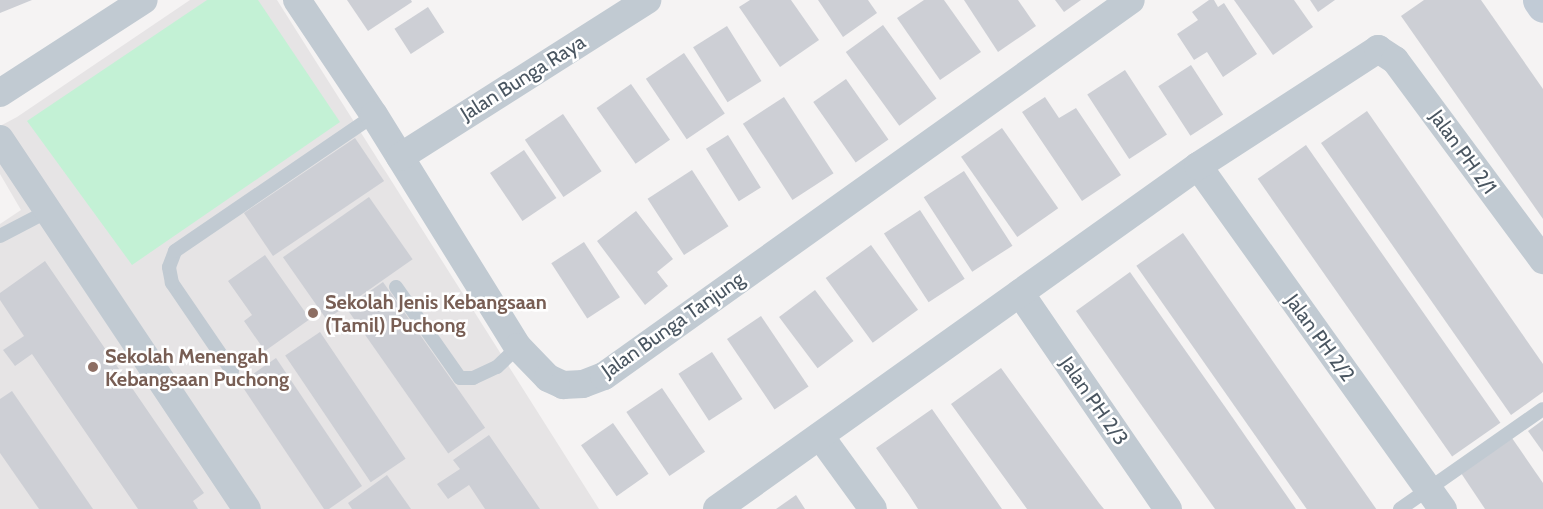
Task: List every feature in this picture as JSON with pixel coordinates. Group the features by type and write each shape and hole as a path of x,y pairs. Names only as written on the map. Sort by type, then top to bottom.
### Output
{"main road":[{"path":"1539,0 1543,6"}],"street":[{"path":"0,93 144,0"},
{"name":"Jalan Bunga Tanjung","path":"297,0 374,115 518,346 548,378 563,385 583,384 604,376 1131,0"},
{"name":"Jalan Bunga Raya","path":"400,157 647,0"},
{"name":"Jalan PH 2/1","path":"1198,166 1378,49 1395,60 1543,260"},
{"path":"0,140 247,509"},
{"path":"717,509 1198,166"},
{"name":"Jalan PH 2/2","path":"1198,166 1436,499"},
{"name":"Jalan PH 2/3","path":"1020,294 1168,509"},
{"path":"820,436 873,509"}],"lane":[{"path":"232,372 172,283 169,267 175,251 374,115"},
{"path":"0,236 48,211"},
{"path":"396,287 460,378 473,378 497,367 518,346"},
{"path":"1400,509 1436,499 1543,409"}],"shaded area":[{"name":"Sekolah Jenis Kebangsaan (Tamil) Puchong","path":"190,0 277,0 599,509 0,509 0,224 21,210 0,174 0,126 17,117"}],"green space":[{"path":"207,0 258,0 340,122 132,265 27,121"}],"building":[{"path":"0,0 32,0 0,13"},
{"path":"347,0 411,0 412,2 368,31"},
{"path":"750,0 791,0 819,40 780,67 739,7"},
{"path":"818,0 868,0 877,13 843,37"},
{"path":"924,0 944,0 981,52 940,80 897,18"},
{"path":"964,0 1018,0 1036,26 998,52"},
{"path":"1055,0 1081,0 1064,12"},
{"path":"1209,0 1214,0 1218,7 1224,3 1257,54 1223,77 1207,52 1194,60 1177,34 1198,20 1192,12"},
{"path":"1234,0 1294,0 1313,27 1273,55"},
{"path":"1310,0 1335,0 1318,12"},
{"path":"1424,0 1481,0 1543,89 1543,219 1401,16"},
{"path":"428,7 444,32 411,54 394,29"},
{"path":"883,25 936,99 899,126 846,52"},
{"path":"727,26 761,81 728,102 693,47"},
{"path":"684,53 725,114 687,139 646,79"},
{"path":"1191,65 1223,114 1190,136 1158,86"},
{"path":"1125,70 1167,135 1129,159 1087,95"},
{"path":"846,79 888,140 856,163 813,102"},
{"path":"631,84 670,140 636,164 597,108"},
{"path":"784,97 834,173 792,200 743,124"},
{"path":"1045,97 1059,118 1076,108 1121,175 1082,201 1022,112"},
{"path":"1367,111 1543,364 1543,392 1511,415 1321,143"},
{"path":"563,114 602,171 563,197 525,140"},
{"path":"1002,128 1058,208 1017,237 961,157"},
{"path":"728,135 761,188 739,201 706,149"},
{"path":"355,138 384,181 273,256 244,213"},
{"path":"1306,145 1500,423 1452,457 1258,179"},
{"path":"524,150 556,198 522,221 490,173"},
{"path":"692,170 728,226 684,255 648,199"},
{"path":"964,171 1012,246 972,272 924,197"},
{"path":"369,197 413,259 327,319 283,257"},
{"path":"920,210 965,279 929,302 884,233"},
{"path":"636,211 673,259 657,272 668,286 645,305 597,241"},
{"path":"1183,233 1376,509 1307,509 1136,266"},
{"path":"584,242 620,297 587,319 551,263"},
{"path":"871,245 918,310 873,343 826,278"},
{"path":"265,255 310,319 265,351 244,321 252,315 228,281"},
{"path":"45,261 204,493 193,501 198,509 138,509 32,354 15,366 3,350 24,336 0,300 0,293"},
{"path":"1130,272 1296,509 1215,509 1140,403 1076,311"},
{"path":"383,282 485,428 448,454 346,308"},
{"path":"815,290 854,341 818,368 779,317"},
{"path":"761,316 809,386 775,409 727,339"},
{"path":"320,332 406,459 371,482 285,355"},
{"path":"712,352 742,399 709,421 678,374"},
{"path":"276,358 362,486 329,509 324,509 240,383"},
{"path":"1001,368 1104,509 1027,509 951,404"},
{"path":"662,388 705,452 669,476 626,412"},
{"path":"12,391 93,509 39,509 0,453 0,399"},
{"path":"932,409 1002,509 918,509 876,448"},
{"path":"1543,420 1543,452 1528,431"},
{"path":"613,423 649,474 617,496 581,445"},
{"path":"489,435 540,509 485,509 469,485 448,499 437,484 460,469 453,460"},
{"path":"1512,438 1543,483 1543,509 1485,509 1461,473"},
{"path":"387,475 411,509 352,509 348,503"},
{"path":"796,495 805,509 776,509"}],"place":[{"name":"Sekolah Jenis Kebangsaan (Tamil) Puchong","path":"313,313"},
{"name":"Sekolah Menengah Kebangsaan Puchong","path":"93,367"}]}
